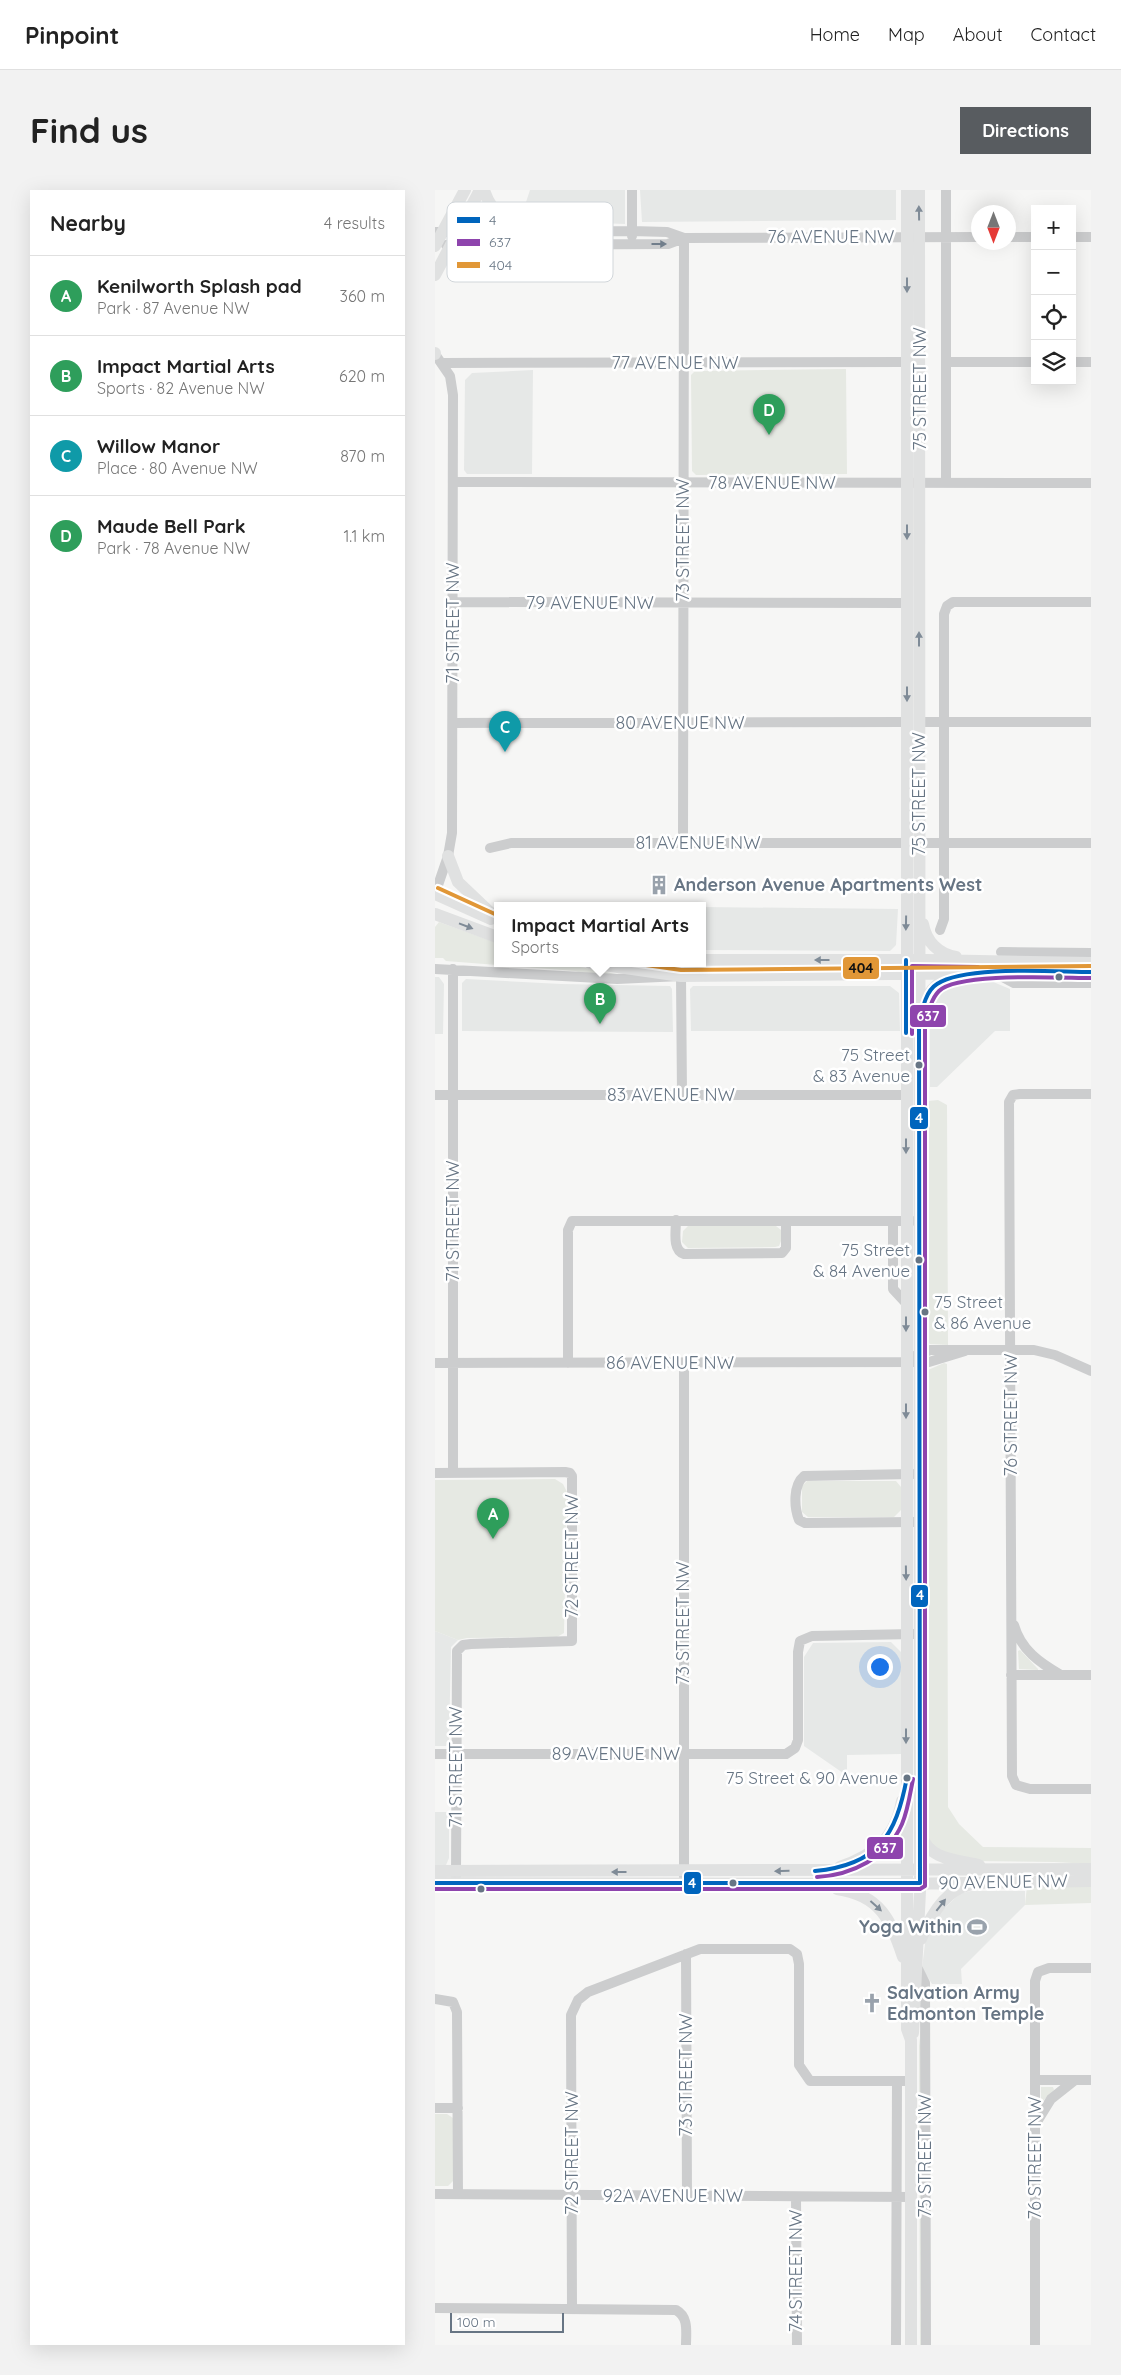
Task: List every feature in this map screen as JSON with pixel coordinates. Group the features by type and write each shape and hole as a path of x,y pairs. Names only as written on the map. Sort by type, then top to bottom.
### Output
{"main road":[{"path":"457,202 465,190"},
{"path":"474,202 480,190"},
{"path":"484,190 489,202"},
{"name":"75 STREET NW","path":"907,190 913,236 913,843 906,960 906,1095 912,1221 914,1359 912,1474 913,1634 919,1828 913,1877 912,1970 907,2029 911,2040 911,2345"},
{"name":"75 STREET NW","path":"913,722 907,603 913,483 907,362 913,236 919,190"},
{"path":"435,245 439,231 447,218"},
{"path":"435,275 447,252"},
{"name":"75 STREET NW","path":"913,843 919,903 919,1026 912,1221 906,1303 914,1359"},
{"path":"448,856 458,882 494,917"},
{"path":"435,894 494,919"},
{"path":"919,903 924,932 936,949 949,956 975,961"},
{"path":"435,914 494,936"},
{"path":"706,960 919,960 1091,963"},
{"path":"618,967 681,976 1091,972"},
{"path":"919,1026 926,1001 933,988 949,978 975,974"},
{"name":"75 STREET NW","path":"912,1970 918,1948 907,1778 913,1634"},
{"path":"831,1871 861,1860 889,1835 900,1813 907,1778"},
{"path":"919,1828 925,1845 934,1853 998,1870"},
{"name":"90 AVENUE NW","path":"684,1877 797,1883 998,1870 1091,1869"},
{"name":"90 AVENUE NW","path":"435,1871 456,1877 684,1877 831,1871 984,1882 1091,1881"},
{"name":"90 AVENUE NW","path":"435,1883 456,1877"},
{"path":"918,1948 927,1927 942,1902 964,1886 984,1882"},
{"path":"797,1883 847,1890 871,1901 889,1920 912,1970"}],"street":[{"path":"631,190 633,244"},
{"name":"75 STREET NW","path":"946,190 946,483"},
{"name":"76 AVENUE NW","path":"613,231 667,232 684,238 971,237"},
{"path":"1016,237 1031,237"},
{"path":"1076,237 1091,237"},
{"name":"76 AVENUE NW","path":"613,244 669,244 684,238"},
{"name":"73 STREET NW","path":"683,843 684,238"},
{"name":"77 AVENUE NW","path":"437,356 683,363 907,362"},
{"name":"71 STREET NW","path":"435,894 448,856 453,819 453,390 450,376 437,356"},
{"path":"946,362 1031,362"},
{"path":"1076,362 1091,362"},
{"name":"78 AVENUE NW","path":"453,482 1091,483"},
{"name":"79 AVENUE NW","path":"453,602 907,603"},
{"name":"75 STREET NW","path":"940,930 944,919 944,614 947,606 953,602 1091,602"},
{"name":"80 AVENUE NW","path":"453,723 1091,722"},
{"name":"81 AVENUE NW","path":"490,848 511,842 1091,843"},
{"path":"1001,952 1091,953"},
{"path":"435,969 617,979 681,976 682,1095"},
{"name":"71 STREET NW","path":"453,969 453,1473"},
{"path":"997,974 1008,982 1014,983 1091,983"},
{"name":"76 STREET NW","path":"1091,1094 1013,1095 1009,1102 1013,1776 1016,1785 1030,1789 1091,1789"},
{"name":"83 AVENUE NW","path":"435,1095 906,1095"},
{"path":"568,1363 569,1224 575,1220 912,1221"},
{"path":"676,1220 677,1247 679,1252 684,1254 782,1253 786,1248 786,1221"},
{"path":"893,1221 893,1289 906,1303"},
{"name":"86 AVENUE NW","path":"435,1363 684,1363 914,1359 929,1362 965,1351 1033,1350 1055,1355 1091,1371"},
{"name":"73 STREET NW","path":"684,1363 684,1877"},
{"name":"72 STREET NW","path":"453,1473 570,1472 572,1476 572,1641 471,1644 463,1645 457,1651"},
{"path":"435,1473 453,1473"},
{"path":"912,1474 804,1476 799,1480 797,1486 797,1514 799,1520 805,1523 912,1522"},
{"name":"76 STREET NW","path":"1012,1616 1016,1633 1024,1646 1037,1660 1061,1675"},
{"name":"89 AVENUE NW","path":"435,1754 786,1754 795,1748 798,1740 798,1652 801,1641 812,1636 913,1634"},
{"name":"71 STREET NW","path":"456,1877 455,1754 457,1651"},
{"path":"1011,1675 1091,1675"},
{"path":"686,1954 700,1948 790,1949 797,1954 799,1964 799,2065 810,2081 911,2081"},
{"name":"73 STREET NW","path":"686,1954 687,2196"},
{"name":"72 STREET NW","path":"573,2309 571,2015 578,2000 588,1992 686,1954"},
{"name":"76 STREET NW","path":"1035,2345 1035,1981 1038,1972 1049,1968 1091,1968"},
{"name":"75 STREET NW","path":"912,1970 925,1983 926,2345"},
{"path":"435,1999 453,2002 457,2012 458,2194"},
{"path":"1035,2080 1091,2080"},
{"path":"1035,2126 1051,2099 1075,2080"},
{"name":"75 STREET NW","path":"896,2345 895,2197 897,2081"},
{"path":"435,2108 458,2108"},
{"name":"92A AVENUE NW","path":"435,2194 910,2197"},
{"name":"74 STREET NW","path":"796,2197 797,2345"},
{"path":"435,2308 676,2310 683,2313 685,2319 686,2345"}],"shaded area":[{"path":"530,190 625,190 625,224 613,224 613,202 526,202"},
{"path":"640,190 896,190 896,220 642,222"},
{"path":"846,369 847,474 696,475 692,471 691,375 695,371"},
{"path":"533,370 532,474 467,474 464,470 465,380 472,373"},
{"path":"706,907 898,909 896,945 890,951 706,950"},
{"path":"439,922 494,942 494,965 446,961 443,958 435,958 435,927"},
{"path":"523,967 580,967 616,974 586,974 575,971"},
{"path":"435,977 439,977 444,984 443,1034 435,1034"},
{"path":"466,979 561,984 670,986 672,989 673,1032 462,1031 462,983"},
{"path":"991,981 1010,989 1010,1031 995,1031 937,1087 930,1087 930,1017 933,1000 939,992 954,983"},
{"path":"693,986 890,986 899,993 900,1031 691,1031 690,989"},
{"path":"938,1100 947,1105 948,1345 930,1344 923,1338 928,1101"},
{"path":"688,1226 776,1226 781,1230 781,1241 779,1246 775,1247 688,1248 682,1242 683,1231"},
{"path":"944,1363 947,1364 948,1807 959,1824 983,1847 1091,1848 1091,1864 975,1861 938,1853 925,1836 925,1813 929,1795 929,1753 925,1739 923,1377 928,1370"},
{"path":"555,1479 563,1484 567,1492 564,1633 557,1637 467,1638 458,1640 435,1631 435,1480"},
{"path":"807,1481 896,1481 901,1487 901,1510 894,1517 808,1517 802,1512 802,1486"},
{"path":"435,1631 458,1640 451,1647 449,1742 446,1746 435,1746"},
{"path":"891,1642 901,1652 901,1754 847,1755 847,1769 843,1773 804,1746 804,1657 813,1643"},
{"path":"1020,1650 1038,1670 1019,1669 1018,1651"},
{"path":"435,1812 449,1812 449,1858 446,1865 435,1868"},
{"path":"1027,1886 1091,1886 1091,1903 1025,1905"},
{"path":"971,1891 1025,1891 1025,1905 961,1969 962,1984 932,1984 922,1968 926,1936 940,1913 959,1894"},
{"path":"921,2029 923,2345 920,2345 919,2046"},
{"path":"1041,2087 1053,2087 1054,2090 1041,2103"},
{"path":"435,2114 447,2114 453,2118 454,2180 448,2186 435,2186"}],"transit line":[{"name":"404","path":"438,888 494,914"},
{"name":"4","path":"906,960 906,1033"},
{"name":"637","path":"912,1034 912,966 978,967"},
{"name":"404","path":"660,967 681,970 1091,966"},
{"name":"4","path":"435,1883 920,1883 919,1026 924,1003 929,992 937,984 950,978 968,974 1011,971 1091,972"},
{"name":"637","path":"435,1889 920,1889 925,1886 925,1027 933,999 939,991 950,985 967,981 1011,977 1091,978"},
{"name":"4","path":"815,1871 837,1868 854,1862 869,1854 881,1844 897,1816 907,1777"},
{"name":"637","path":"817,1877 843,1873 867,1863 887,1846 904,1819 913,1779"}],"place":[{"name":"Maude Bell Park","path":"769,435"},
{"name":"Willow Manor","path":"505,752"},
{"name":"Anderson Avenue Apartments West","path":"659,885"},
{"name":"Impact Martial Arts","path":"600,1024"},
{"name":"75 Street & 83 Avenue","path":"919,1065"},
{"name":"75 Street & 84 Avenue","path":"919,1260"},
{"name":"75 Street & 86 Avenue","path":"925,1312"},
{"name":"Kenilworth Splash pad","path":"493,1539"},
{"name":"75 Street & 90 Avenue","path":"907,1778"},
{"name":"Yoga Within","path":"977,1927"},
{"name":"Salvation Army Edmonton Temple","path":"872,2003"}]}
